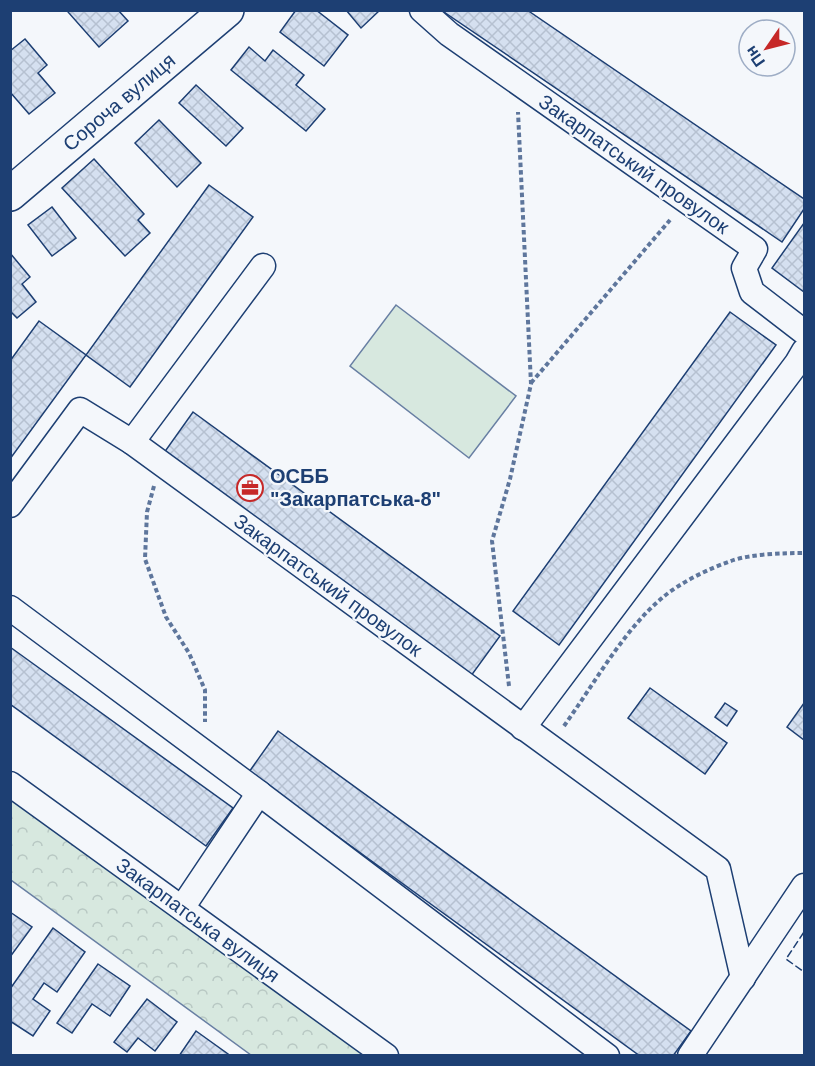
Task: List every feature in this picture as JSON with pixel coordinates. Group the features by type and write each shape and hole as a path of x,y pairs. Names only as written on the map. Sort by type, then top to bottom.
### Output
{"main road":[{"name":"Сороча вулиця","path":"10,194 227,10"}],"street":[{"name":"Закарпатський провулок","path":"422,10 449,34 755,249 744,268 752,292 804,332"},
{"path":"132,442 262,266"},
{"path":"518,724 804,351"},
{"name":"Закарпатський провулок","path":"10,505 80,410 132,442 718,869 743,978"},
{"path":"10,608 607,1056"},
{"name":"Закарпатська вулиця","path":"10,784 386,1056"},
{"path":"182,908 259,793"},
{"path":"690,1056 804,886"}],"path":[{"path":"516,81 531,384 510,479 492,541 518,724"},
{"path":"531,384 687,200"},
{"path":"160,462 147,512 145,560 166,617 189,653 205,690 202,751"},
{"path":"549,747 632,630 662,598 686,582 733,560 785,553 804,553"}],"green space":[{"path":"396,305 516,396 469,458 350,366"},
{"path":"11,792 373,1055 251,1055 11,880"}],"building":[{"path":"69,10 118,10 128,21 99,47 68,12"},
{"path":"296,10 316,10 348,35 324,66 280,32"},
{"path":"346,10 380,10 361,28"},
{"path":"441,10 527,10 804,199 804,209 782,242"},
{"path":"25,39 47,65 38,73 55,93 29,114 10,92 10,51"},
{"path":"249,47 265,61 273,50 304,75 296,85 325,109 306,131 231,70"},
{"path":"196,85 243,128 226,146 179,103"},
{"path":"159,120 201,163 177,187 135,143"},
{"path":"94,159 144,214 138,220 150,233 125,256 62,188"},
{"path":"209,185 253,217 130,387 86,355"},
{"path":"52,207 76,238 52,256 28,225"},
{"path":"804,223 804,292 772,268"},
{"path":"10,253 30,277 22,284 36,302 17,318 10,311"},
{"path":"730,312 776,345 559,645 513,611"},
{"path":"39,321 86,355 10,459 10,361"},
{"path":"193,412 500,636 468,680 161,457"},
{"path":"10,647 233,808 206,846 10,704"},
{"path":"650,688 727,743 705,774 628,718"},
{"path":"725,703 737,711 727,726 715,717"},
{"path":"804,703 804,740 787,727"},
{"path":"278,731 691,1031 673,1056 640,1056 249,772"},
{"path":"10,912 32,927 10,957"},
{"path":"53,928 85,952 57,992 44,983 33,999 50,1011 33,1036 10,1021 10,989"},
{"path":"98,964 130,986 110,1016 92,1004 72,1033 57,1023"},
{"path":"147,999 177,1022 155,1051 138,1038 127,1052 114,1042"},
{"path":"196,1031 228,1054 227,1056 179,1056"}],"fence":[{"path":"804,932 786,959 804,972"}],"place":[{"name":"ОСББ \"Закарпатська-8\"","path":"250,488"}]}
